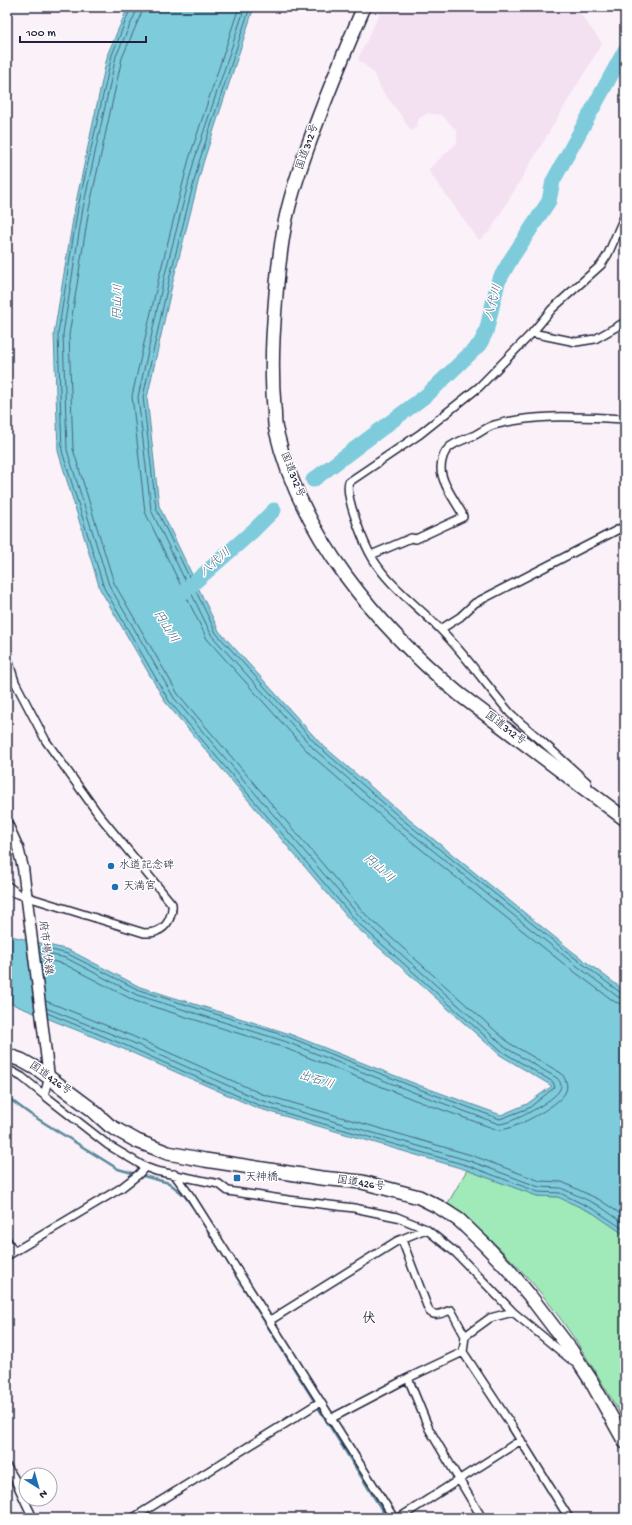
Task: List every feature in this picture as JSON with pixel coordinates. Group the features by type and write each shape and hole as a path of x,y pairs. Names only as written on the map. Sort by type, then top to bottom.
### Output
{"highway":[{"name":"国道312号","path":"364,7 321,110 298,174 285,222 274,311 272,359 275,428 283,455 296,488 329,551 364,600 395,635 432,672 459,694 625,819"},
{"name":"国道426号","path":"7,1055 21,1060 39,1070 90,1108 110,1126 137,1141 168,1153 321,1178 362,1182 419,1197 439,1206 459,1220 508,1269 553,1325 590,1379 625,1442"}],"main road":[{"name":"府市場伏線","path":"7,824 18,848 23,868 22,895 28,908 47,1051 49,1077"}],"street":[{"path":"590,793 587,782 512,714 441,629 393,586 371,555 349,499 348,487 349,482 420,434 479,387 532,333 552,309 601,265 608,254 625,215"},
{"path":"532,333 576,342 595,339 625,322"},
{"path":"371,555 411,538 416,538 462,517 462,513 442,475 441,468 443,459 446,450 451,445 494,425 536,417 625,419"},
{"path":"441,629 460,617 475,603 625,526"},
{"path":"7,656 15,682 46,741 99,815 172,904 173,912 168,923 163,928 158,931 144,934 22,895 7,892"},
{"path":"7,885 22,895"},
{"path":"7,1069 22,1077 108,1145 145,1167 156,1171 219,1184 228,1191 354,1208 397,1216 426,1229 456,1253 513,1312 584,1371"},
{"path":"44,1095 49,1077"},
{"path":"7,1256 121,1188 139,1174 145,1167"},
{"path":"174,1174 191,1197 394,1518"},
{"path":"269,1321 397,1241 426,1229"},
{"path":"7,1240 14,1252"},
{"path":"402,1240 429,1311 436,1315 451,1310 466,1336 463,1352 521,1440 569,1518"},
{"path":"466,1336 490,1318 513,1312"},
{"path":"330,1419 408,1378 463,1352"},
{"path":"408,1378 429,1429 482,1518"},
{"path":"133,1518 320,1402"},
{"path":"399,1518 521,1440"},
{"path":"7,1466 33,1518"}],"shaded area":[{"path":"383,7 575,7 602,43 490,231 479,240 428,170 457,143 457,131 442,115 428,113 419,118 416,127 411,131 401,115 383,92 373,72 358,59"}],"green space":[{"path":"467,1170 537,1196 558,1197 593,1213 625,1235 625,1422 575,1339 540,1292 496,1245 448,1203"}],"water":[{"path":"128,7 254,7 203,163 173,281 147,398 159,506 219,631 320,743 406,817 573,952 625,991 625,1235 593,1213 558,1197 537,1196 467,1170 257,1108 126,1050 7,1002 7,935 69,950 140,987 287,1033 421,1086 501,1115 527,1104 552,1086 500,1055 355,926 166,703 100,589 58,451 54,334 75,207 108,53"}],"waterway":[{"name":"八代川","path":"313,480 428,394 480,344 486,332 498,282 511,259 549,201 553,181 625,50"},
{"name":"八代川","path":"180,595 254,530 274,510"},
{"path":"7,1097 30,1114 118,1169 169,1183 184,1195 193,1207"},
{"path":"202,1221 387,1518"}],"place":[{"name":"水道記念碑","path":"111,866"},
{"name":"天満宮","path":"115,887"},
{"name":"天神橋","path":"237,1178"}],"district":[{"name":"伏","path":"369,1319"}],"water label":[{"name":"円山川","path":"119,302"},
{"name":"円山川","path":"165,627"},
{"name":"円山川","path":"378,869"},
{"name":"出石川","path":"316,1081"}]}
